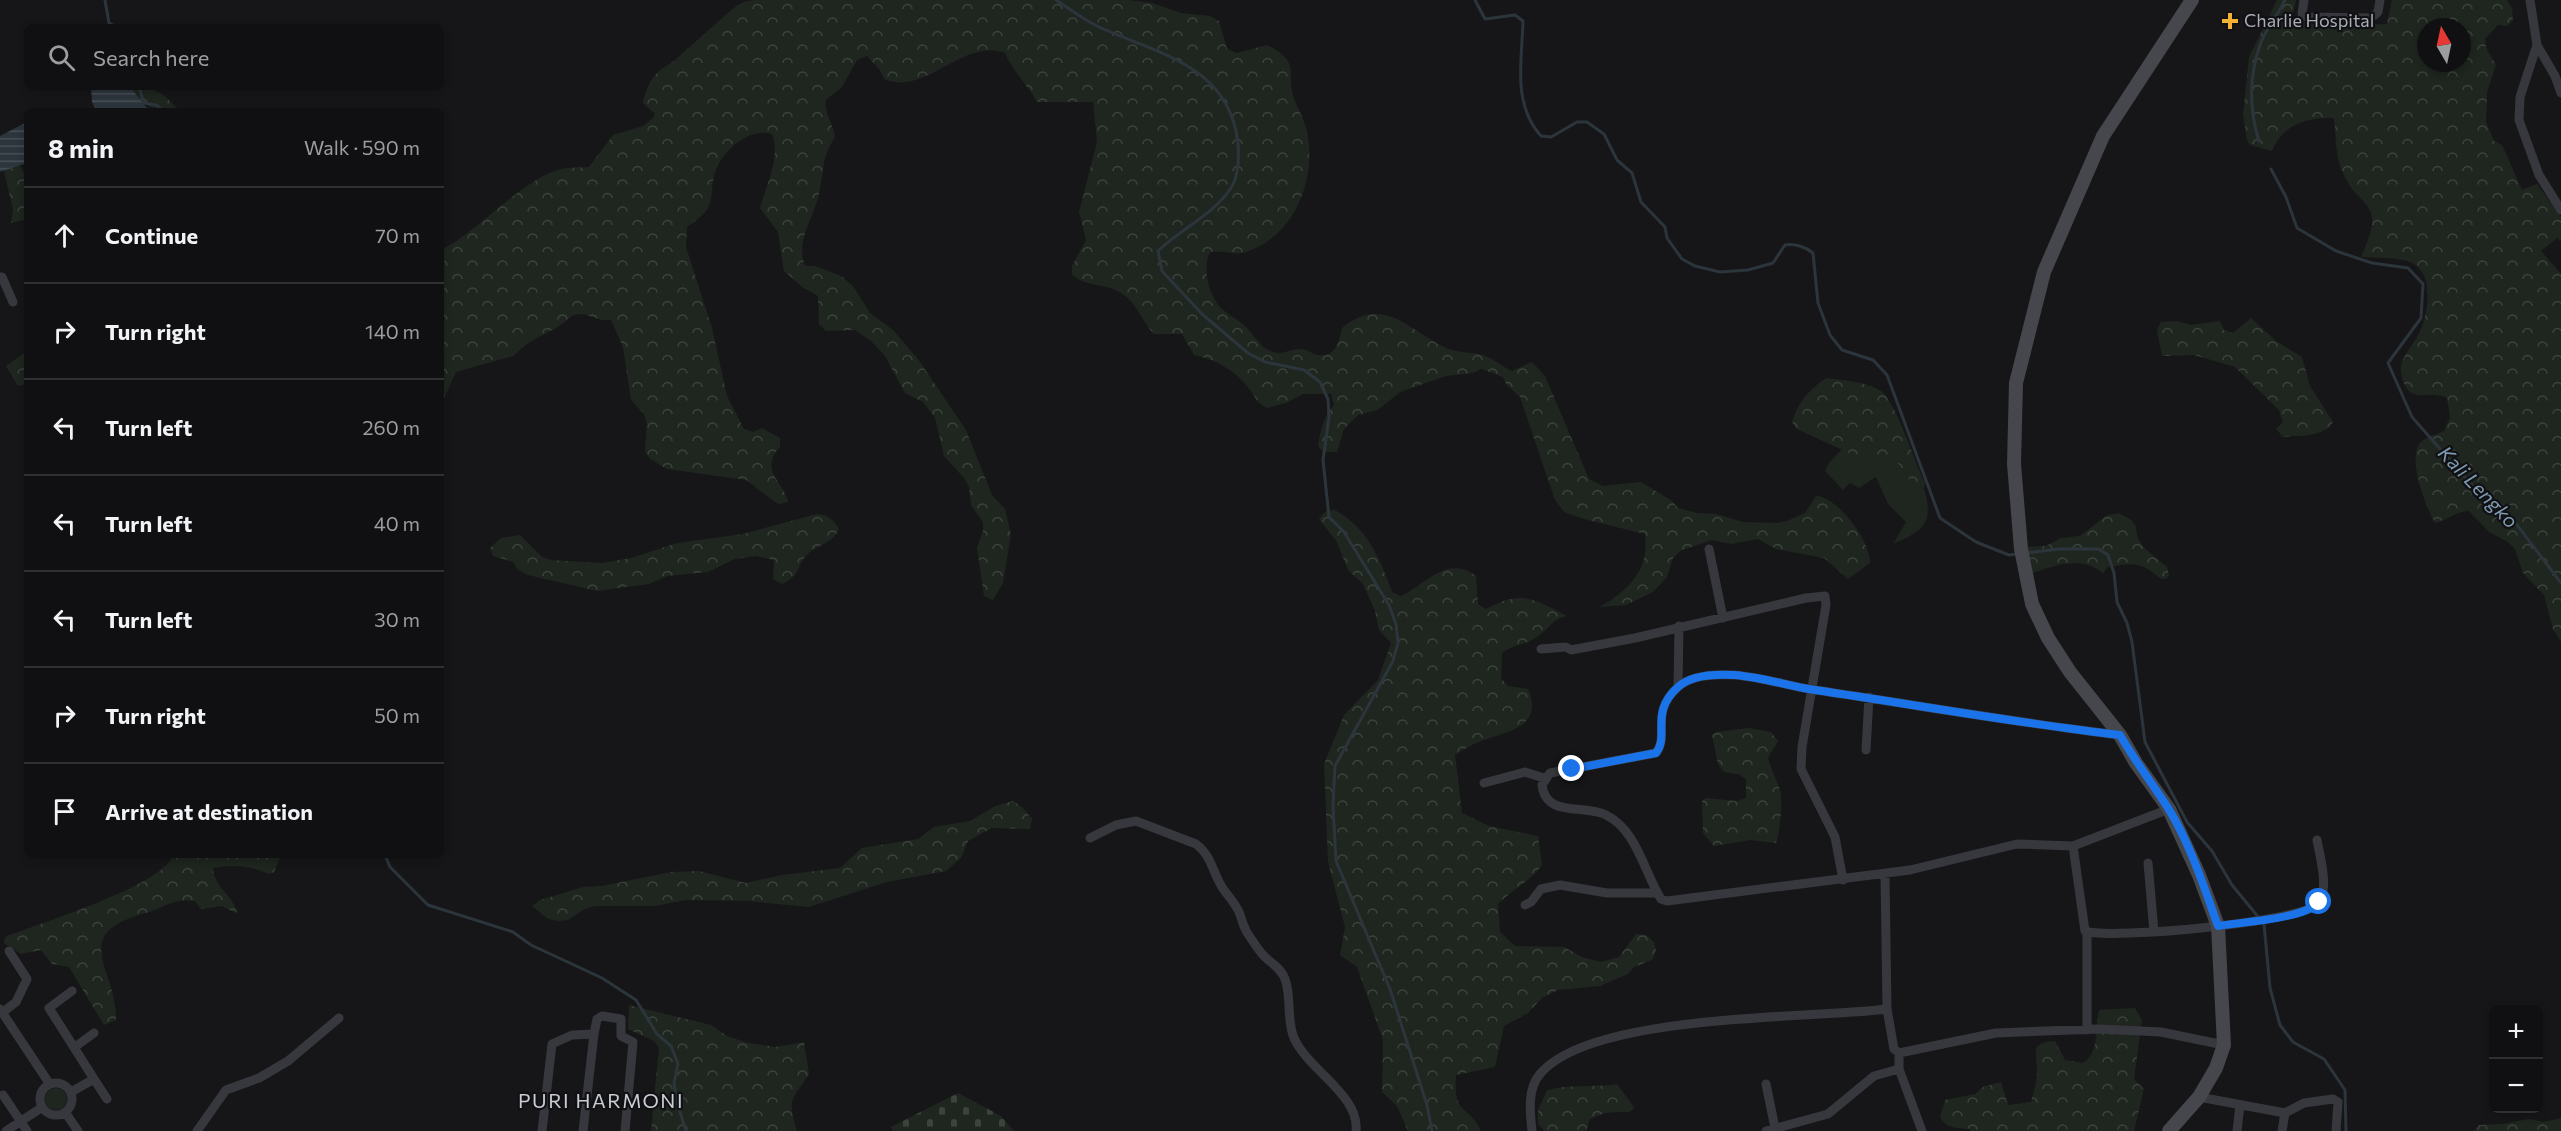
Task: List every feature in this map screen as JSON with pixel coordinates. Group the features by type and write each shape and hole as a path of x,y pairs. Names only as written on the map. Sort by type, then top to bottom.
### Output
{"street":[{"path":"2169,1131 2199,1097 2216,1068 2224,1045 2218,926 2199,875 2166,811 2120,735 2070,672 2048,638 2032,604 2021,553 2014,464 2016,383 2044,272 2103,136 2192,0"},
{"path":"2304,0 2302,14 2306,17 2371,18 2378,12 2380,0"},
{"path":"2530,0 2537,45 2555,76 2561,93"},
{"path":"2537,45 2520,97 2519,120 2539,175 2561,210"},
{"path":"0,277 13,302"},
{"path":"1709,549 1723,618"},
{"path":"1541,649 1582,648 1806,598 1825,596 1826,606 1802,747 1802,769 1836,837 1843,879"},
{"path":"1679,626 1678,686 1661,710 1661,743 1656,753 1550,773 1544,778 1543,792 1548,801 1568,809 1605,814 1614,820 1632,840 1660,899 1667,901 1911,870 2017,844 2073,846 2166,811"},
{"path":"1678,686 1706,676 1733,675 2014,723 2120,735"},
{"path":"1866,750 1869,697"},
{"path":"1484,783 1525,772 1544,778"},
{"path":"1090,838 1116,825 1136,821 1196,844 1204,850 1210,857 1223,889 1240,913 1246,931 1263,954 1284,976 1289,1020 1295,1039 1324,1077 1351,1105 1355,1115 1356,1131"},
{"path":"2087,932 2154,932 2218,926 2309,910 2319,902 2322,896 2322,872 2317,840"},
{"path":"2073,846 2083,928 2087,932 2087,1030"},
{"path":"2148,863 2154,932"},
{"path":"1885,874 1887,1009 1894,1049 1899,1053"},
{"path":"1525,904 1531,902 1541,889 1560,885 1607,893 1657,893"},
{"path":"9,951 27,979 16,1002 1,1011 49,1083"},
{"path":"72,991 49,1008 107,1099"},
{"path":"1532,1131 1530,1105 1539,1075 1570,1053 1596,1043 1633,1033 1685,1025 1887,1009"},
{"path":"583,1131 594,1034 599,1017 621,1019 621,1037 633,1042 626,1131"},
{"path":"197,1131 226,1090 260,1078 288,1061 339,1018"},
{"path":"1899,1053 1996,1033 2087,1030 2161,1032 2224,1045"},
{"path":"75,1047 94,1033"},
{"path":"542,1131 552,1044 572,1035 594,1034"},
{"path":"1899,1053 1899,1069 1922,1131"},
{"path":"1766,1084 1770,1130 1828,1114 1874,1076 1899,1069"},
{"path":"71,1092 94,1079"},
{"path":"49,1083 62,1083 71,1092 72,1103 65,1113 52,1115 41,1108 39,1094 49,1083"},
{"path":"3,1095 27,1131"},
{"path":"2199,1097 2285,1113 2304,1103 2332,1099 2338,1102 2336,1131"},
{"path":"2237,1131 2240,1106"},
{"path":"6,1131 41,1108"},
{"path":"65,1113 78,1131"},
{"path":"2282,1131 2285,1113"}],"green space":[{"path":"1128,0 1152,3 1181,13 1210,16 1219,21 1227,49 1237,53 1267,45 1285,58 1291,70 1292,91 1308,136 1308,172 1298,206 1289,221 1277,234 1246,252 1210,252 1208,258 1208,281 1216,302 1246,327 1265,348 1277,353 1301,349 1318,355 1329,354 1336,348 1342,328 1357,318 1370,314 1396,318 1446,348 1483,355 1512,371 1532,362 1545,376 1589,479 1603,486 1641,482 1672,501 1678,508 1697,513 1716,514 1743,522 1787,521 1805,513 1816,496 1825,498 1852,522 1865,544 1870,563 1848,579 1824,558 1776,549 1758,539 1731,544 1712,540 1680,551 1673,558 1667,577 1653,592 1626,605 1600,607 1628,586 1641,568 1646,546 1645,534 1564,512 1555,500 1520,397 1506,384 1503,377 1481,369 1473,373 1446,376 1400,392 1378,410 1358,415 1344,429 1337,452 1323,452 1318,446 1323,423 1334,405 1331,394 1303,394 1286,403 1267,408 1258,402 1248,387 1230,370 1194,355 1182,334 1154,334 1127,297 1115,290 1083,281 1072,275 1072,266 1086,240 1079,212 1097,142 1093,102 1037,102 1005,53 989,50 959,59 915,80 900,82 884,79 880,70 867,56 857,60 842,87 826,100 826,110 835,137 825,159 817,203 806,229 802,247 805,266 815,266 841,276 853,286 870,313 893,330 918,359 966,430 992,495 1005,509 1011,534 1003,583 993,600 984,596 977,548 983,531 983,522 971,505 969,487 964,478 944,456 935,418 923,402 905,393 885,356 871,341 855,330 826,331 819,324 818,296 801,286 784,271 778,232 760,208 774,162 772,134 753,134 728,151 717,167 708,208 687,227 686,247 712,328 727,396 744,429 753,432 762,428 780,438 780,447 774,455 772,470 788,502 778,504 746,480 667,469 650,459 645,451 647,424 644,414 631,400 623,347 611,320 602,320 583,314 573,315 558,327 528,343 513,356 456,372 444,398 444,248 527,186 557,170 589,167 613,135 643,126 654,117 654,113 643,103 651,80 660,70 746,1"},
{"path":"2277,0 2296,0 2291,21 2341,25 2387,24 2392,0 2507,0 2512,8 2513,21 2507,26 2498,25 2485,39 2486,48 2496,65 2487,92 2486,122 2494,141 2502,145 2522,190 2537,184 2561,217 2561,241 2557,238 2541,251 2561,274 2561,642 2553,629 2544,595 2523,573 2515,549 2508,542 2489,532 2469,511 2460,512 2435,523 2427,505 2416,469 2417,448 2422,441 2444,431 2450,417 2447,398 2437,395 2413,394 2405,386 2401,368 2424,321 2428,290 2426,281 2416,265 2407,261 2361,257 2369,237 2372,223 2371,213 2346,180 2338,160 2334,118 2314,119 2297,124 2283,134 2272,151 2250,145 2247,140 2243,114 2249,57"},
{"path":"132,90 158,92 176,108 150,107 139,100"},
{"path":"20,165 24,174 24,220 11,223 13,210 4,171"},
{"path":"2251,318 2276,341 2302,357 2310,386 2333,422 2329,427 2311,435 2283,437 2276,429 2283,422 2279,410 2235,367 2194,355 2162,356 2157,330 2161,322 2176,321 2191,325 2220,321 2224,330 2233,333"},
{"path":"24,353 24,385 18,386 6,366"},
{"path":"1827,378 1868,385 1881,391 1887,397 1925,483 1924,488 1915,485 1896,461 1881,461 1871,455 1851,454 1797,429 1792,422 1797,409 1810,391"},
{"path":"1842,449 1851,453 1867,454 1884,460 1896,461 1915,485 1924,488 1928,510 1920,529 1893,544 1906,522 1888,504 1876,477 1859,488 1850,483 1843,490 1825,471 1828,464"},
{"path":"1335,510 1356,526 1371,545 1392,592 1401,596 1437,574 1455,568 1476,576 1478,604 1486,609 1518,598 1535,601 1567,616 1554,622 1533,640 1502,653 1501,678 1508,686 1528,689 1532,703 1531,714 1526,722 1517,728 1476,743 1455,755 1462,813 1489,826 1538,836 1542,865 1498,904 1500,932 1515,946 1564,947 1582,957 1601,962 1619,957 1636,934 1646,935 1654,942 1656,951 1652,960 1634,967 1628,974 1600,986 1558,990 1542,998 1528,1013 1504,1026 1495,1067 1456,1075 1459,1104 1476,1122 1481,1131 1408,1131 1397,1106 1382,1092 1383,1040 1357,967 1340,955 1345,927 1328,862 1324,764 1344,715 1378,680 1391,643 1379,630 1375,611 1363,584 1348,570 1337,542 1319,519 1326,511"},
{"path":"2118,513 2135,524 2142,545 2167,567 2169,575 2166,579 2161,579 2142,566 2108,567 2103,573 2094,567 2073,563 2051,567 2020,578 2017,547 2046,546 2061,538 2080,536 2106,516"},
{"path":"817,514 830,518 839,529 832,538 810,552 795,575 782,584 773,579 774,560 756,556 735,559 708,572 667,576 649,584 597,591 528,575 518,570 513,562 493,556 490,548 501,538 520,535 542,557 551,560 602,563 631,558 677,543 743,534"},
{"path":"1749,728 1771,732 1778,741 1768,758 1781,795 1781,817 1776,843 1750,840 1714,846 1703,833 1702,801 1706,798 1737,801 1746,798 1746,779 1738,774 1724,772 1718,764 1712,735 1716,732"},
{"path":"1013,801 1032,819 1030,829 992,828 968,841 961,858 946,871 887,882 809,907 748,901 686,900 655,906 595,906 585,909 568,920 558,921 548,919 532,906 540,900 583,887 602,886 671,872 699,871 746,883 782,875 840,868 862,848 918,839 934,827 970,821 995,806"},
{"path":"171,858 280,858 274,872 270,874 242,866 213,868 216,880 235,906 237,912 235,913 222,906 201,909 195,901 180,901 122,922 108,932 102,943 102,956 115,1002 116,1020 104,1025 69,967 52,964 41,950 21,954 4,943 5,937 125,891 165,867"},
{"path":"629,1005 711,1025 727,1036 748,1043 775,1047 804,1042 809,1074 792,1101 792,1112 797,1131 651,1131 659,1048 654,1041 628,1029"},
{"path":"2135,1008 2142,1020 2134,1079 2144,1089 2134,1131 1970,1131 1970,1129 1949,1126 1940,1117 1945,1100 1975,1094 1983,1087 2001,1082 2008,1105 2031,1102 2037,1077 2036,1051 2041,1044 2055,1041 2065,1060 2083,1063 2089,1058 2095,1046 2099,1010"},
{"path":"1617,1084 1634,1107 1632,1111 1605,1113 1590,1119 1586,1131 1545,1131 1538,1124 1538,1110 1547,1090"},
{"path":"56,1088 64,1091 67,1099 64,1107 56,1110 48,1107 45,1099 48,1091"},
{"path":"958,1093 1001,1116 1014,1131 893,1131 891,1127"},
{"path":"2561,1118 2561,1131 2474,1131 2479,1125 2503,1124 2529,1119 2544,1122"}],"shaded area":[{"path":"91,90 132,90 149,108 95,108"},
{"path":"24,124 24,164 0,172 0,136"}],"waterway":[{"path":"105,0 111,24"},
{"path":"1056,0 1099,27 1167,55 1187,66 1206,79 1221,96 1232,117 1238,143 1236,178 1216,206 1158,251 1162,271 1202,314 1248,353 1265,362 1304,370 1320,382 1328,399 1329,418 1323,460 1329,517 1344,532 1389,605 1396,624 1398,643 1393,661 1335,766 1333,805 1336,861 1390,989 1427,1105 1432,1131"},
{"path":"1475,0 1485,19 1515,15 1523,21 1522,96 1532,123 1541,136 1551,137 1577,122 1587,122 1604,134 1617,160 1632,173 1641,202 1665,227 1667,238 1682,259 1695,266 1720,272 1748,270 1773,263 1785,245 1800,246 1813,253 1818,303 1830,335 1842,350 1873,360 1887,375 1940,518 1976,542 2009,555 2017,554"},
{"name":"Kali Lengko","path":"2259,141 2252,105 2252,81 2256,57 2262,39 2285,0"},
{"path":"140,90 144,103 160,108"},
{"name":"Kali Lengko","path":"2271,169 2286,197 2297,228 2336,251 2372,263 2408,268 2423,284 2421,318 2388,363 2412,417 2477,491 2502,505 2561,583"},
{"path":"2026,553 2059,549 2099,549 2108,555 2114,573 2117,602 2127,623 2132,642 2145,742 2187,822 2212,851 2232,885 2264,924 2270,988 2280,1025 2293,1042 2324,1059 2345,1090 2346,1131"},
{"path":"386,858 390,867 428,905 513,932 531,945 602,978 636,1000 657,1034 671,1046 678,1064 674,1083 686,1131"}],"place":[{"name":"Charlie Hospital","path":"2230,21"}],"district":[{"name":"PURI HARMONI","path":"601,1101"}],"route":[{"path":"1572,769 1656,753 1661,743 1661,710 1678,686 1706,676 1733,675 1812,690 1902,701 2014,723 2120,735 2136,763 2169,809 2199,875 2218,926 2309,910 2319,902"}]}
